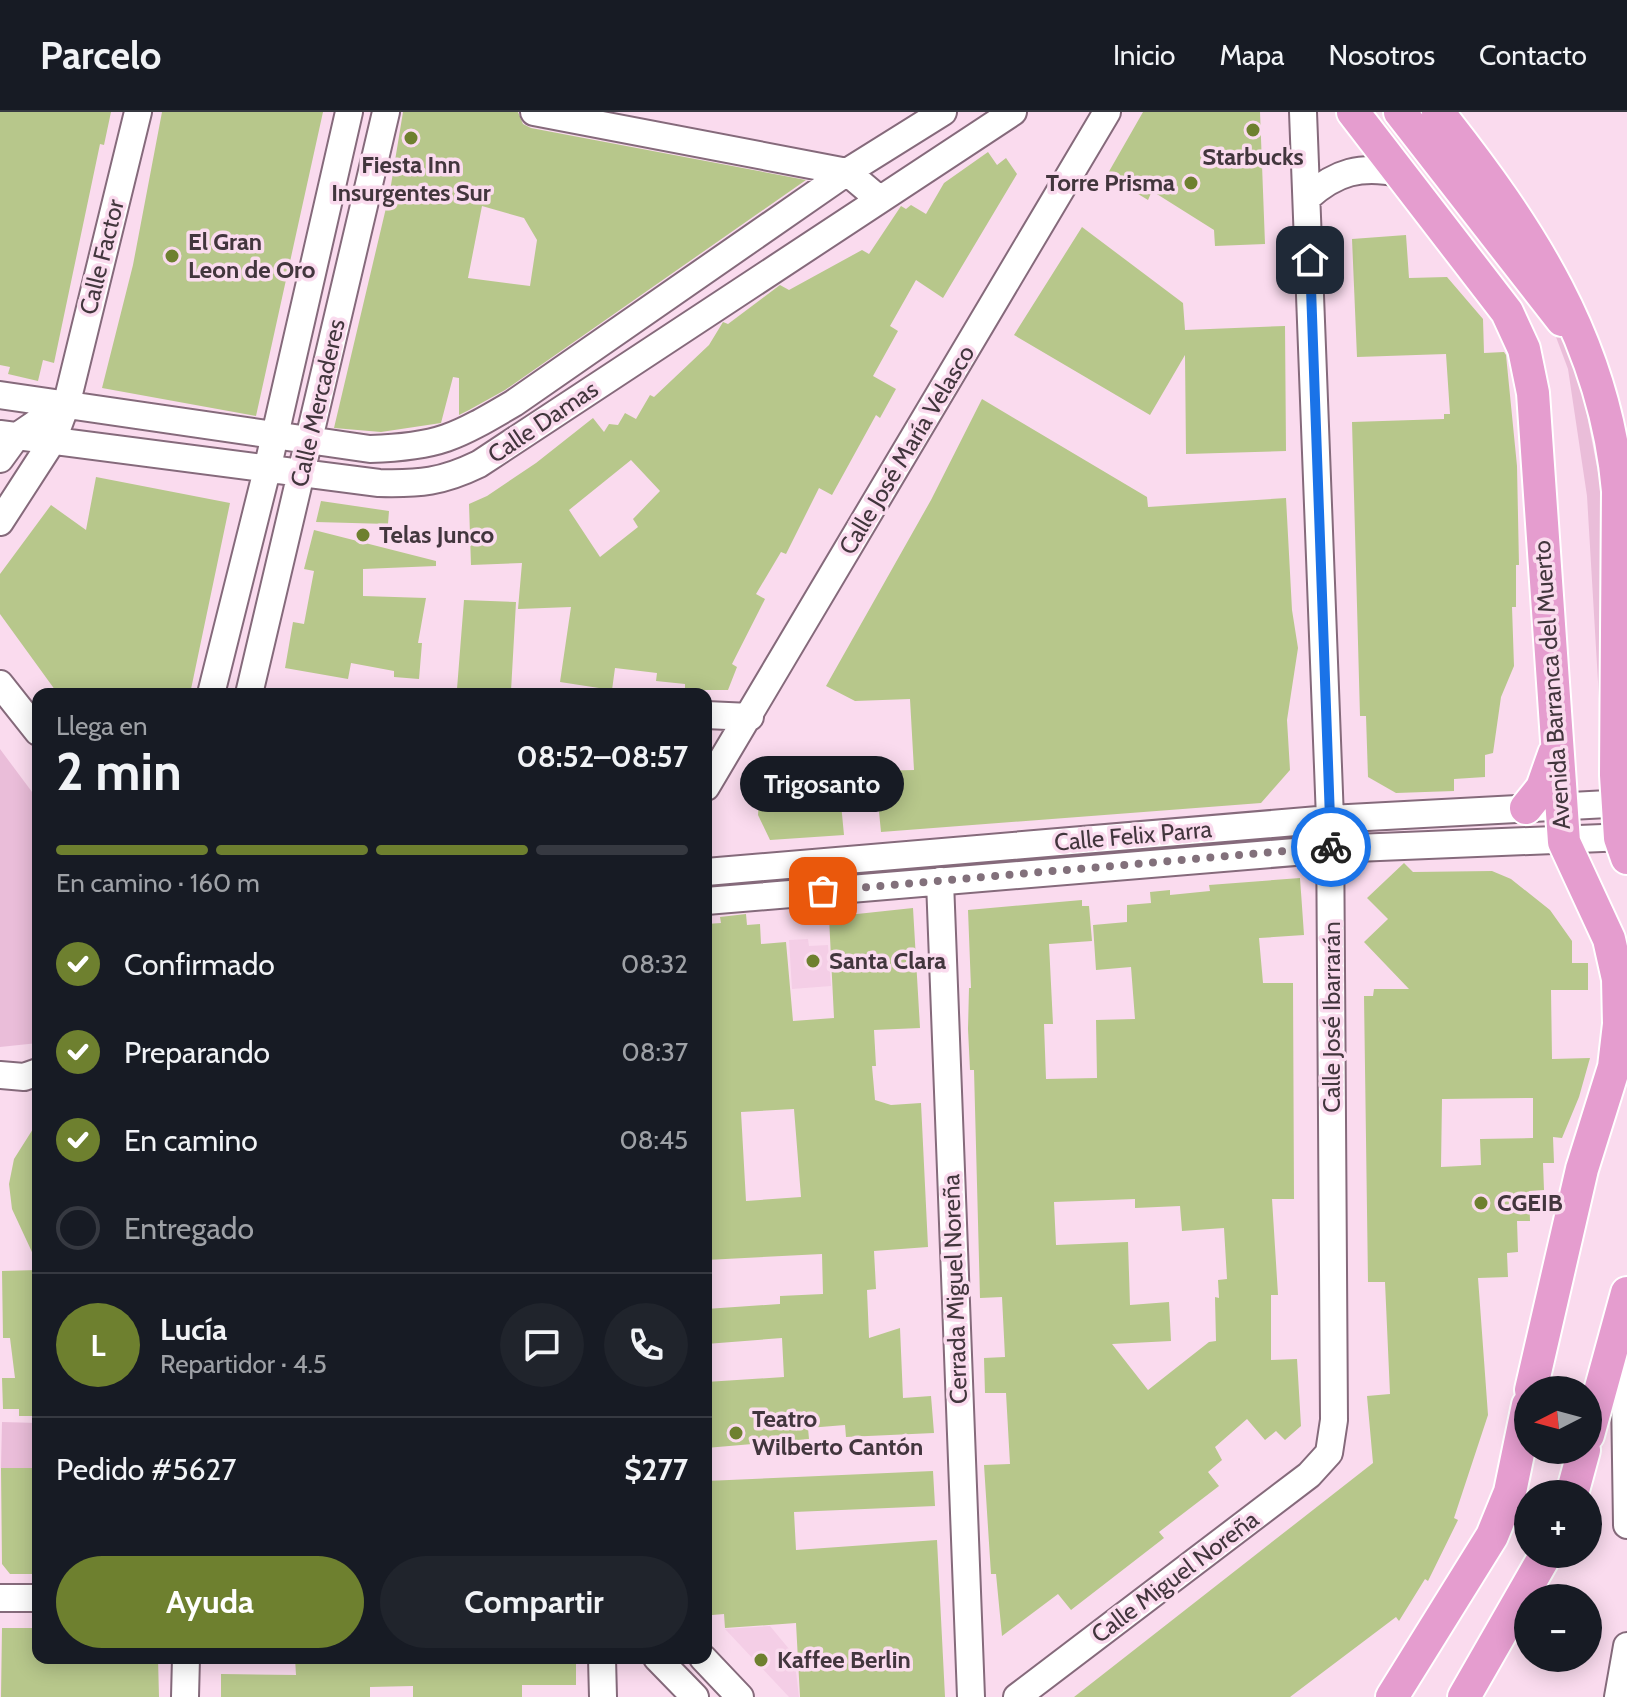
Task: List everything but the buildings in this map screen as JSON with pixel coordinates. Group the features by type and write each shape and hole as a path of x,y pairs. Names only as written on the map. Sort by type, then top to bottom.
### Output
{"main road":[{"name":"Avenida Barranca del Muerto","path":"1353,112 1507,312 1524,349 1533,393 1564,842 1609,939 1618,979 1619,1024 1614,1067 1582,1169 1534,1376"},
{"path":"1400,112 1549,307 1584,342"},
{"path":"1438,112 1477,162 1549,267 1584,342 1604,400 1614,446 1618,491 1625,844"},
{"path":"1526,808 1542,788 1552,764 1556,739"},
{"path":"1602,1385 1626,1300"},
{"path":"1392,1697 1492,1536 1510,1492 1516,1464"},
{"path":"1464,1697 1538,1568"}],"street":[{"name":"Calle Factor","path":"0,522 53,440 67,402 138,112"},
{"name":"Calle Mercaderes","path":"212,688 267,470 349,112"},
{"name":"Calle Mercaderes","path":"250,688 386,112"},
{"path":"534,112 847,172 879,199"},
{"name":"Calle Damas","path":"0,395 67,402 370,449 431,445 465,431 514,403 847,172 943,112"},
{"name":"Calle Damas","path":"8,435 379,483 418,484 447,479 479,464 1013,112"},
{"path":"1085,149 1093,112"},
{"name":"Calle José María Velasco","path":"712,777 1107,112"},
{"name":"Calle José Ibarrarán","path":"1303,112 1331,849 1334,1420 1329,1453"},
{"path":"1308,197 1326,181 1349,171 1374,168 1399,173"},
{"path":"0,459 8,435 67,402"},
{"path":"0,684 32,724"},
{"path":"712,715 750,717"},
{"name":"Calle Felix Parra","path":"712,871 1330,819 1622,803"},
{"name":"Calle Felix Parra","path":"712,900 1331,849 1564,842 1625,844"},
{"name":"Cerrada Miguel Noreña","path":"940,881 971,1697"},
{"path":"0,1075 24,1077 32,1074"},
{"path":"1626,1300 1627,1525"},
{"name":"Calle Miguel Noreña","path":"1017,1697 1309,1475 1329,1453"},
{"path":"0,1598 32,1598"},
{"path":"1618,1697 1627,1646"},
{"path":"185,1697 186,1664"},
{"path":"602,1664 603,1697"},
{"path":"663,1664 695,1697"},
{"path":"709,1664 740,1697"}],"shaded area":[{"path":"1541,297 1568,317 1602,493 1604,783 1587,496 1568,369"},
{"path":"0,749 32,792 32,1044 0,1047"},
{"path":"808,939 809,946 828,945 831,986 792,989 789,940"},
{"path":"2,1422 32,1423 32,1468 1,1468"},
{"path":"770,1626 794,1655 799,1697 789,1697 725,1629"}],"way so far":[{"path":"823,891 1331,847"}],"place":[{"name":"Starbucks","path":"1253,130"},
{"name":"Fiesta Inn Insurgentes Sur","path":"411,138"},
{"name":"Torre Prisma","path":"1191,183"},
{"name":"El Gran Leon de Oro","path":"172,256"},
{"name":"Telas Junco","path":"363,535"},
{"name":"Trigosanto","path":"823,891"},
{"name":"Santa Clara","path":"813,961"},
{"name":"CGEIB","path":"1481,1203"},
{"name":"Teatro Wilberto Cantón","path":"736,1433"},
{"name":"Kaffee Berlin","path":"761,1660"}],"route":[{"path":"1310,260 1331,847"}]}
